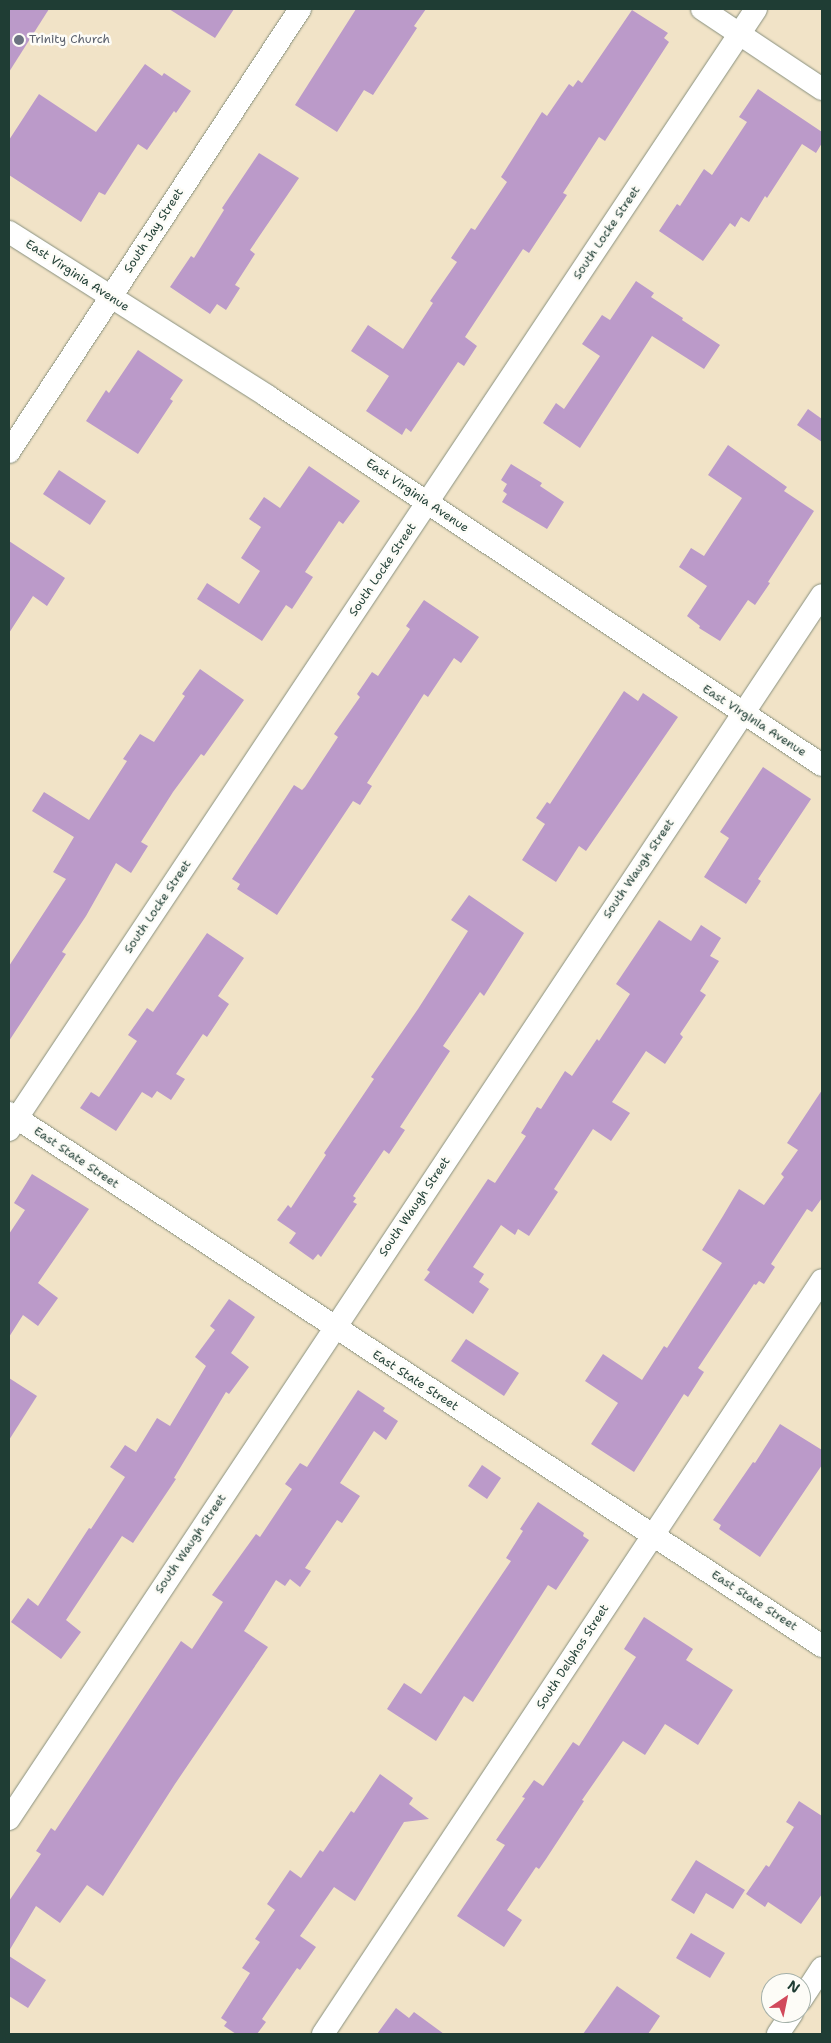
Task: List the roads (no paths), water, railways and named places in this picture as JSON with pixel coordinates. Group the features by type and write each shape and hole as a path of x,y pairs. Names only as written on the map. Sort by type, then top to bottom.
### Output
{"street":[{"name":"South Jay Street","path":"9,452 300,9"},
{"path":"702,9 822,89"},
{"name":"South Locke Street","path":"11,1120 428,503 756,9"},
{"name":"East Virginia Avenue","path":"9,232 110,298 267,396 822,765"},
{"name":"South Waugh Street","path":"9,1819 822,595"},
{"name":"East State Street","path":"11,1120 822,1646"},
{"name":"South Delphos Street","path":"323,2034 822,1280"},
{"path":"811,1985 822,1968"},
{"path":"778,2034 785,2023"}],"place":[{"name":"Trinity Church","path":"19,40"}]}
